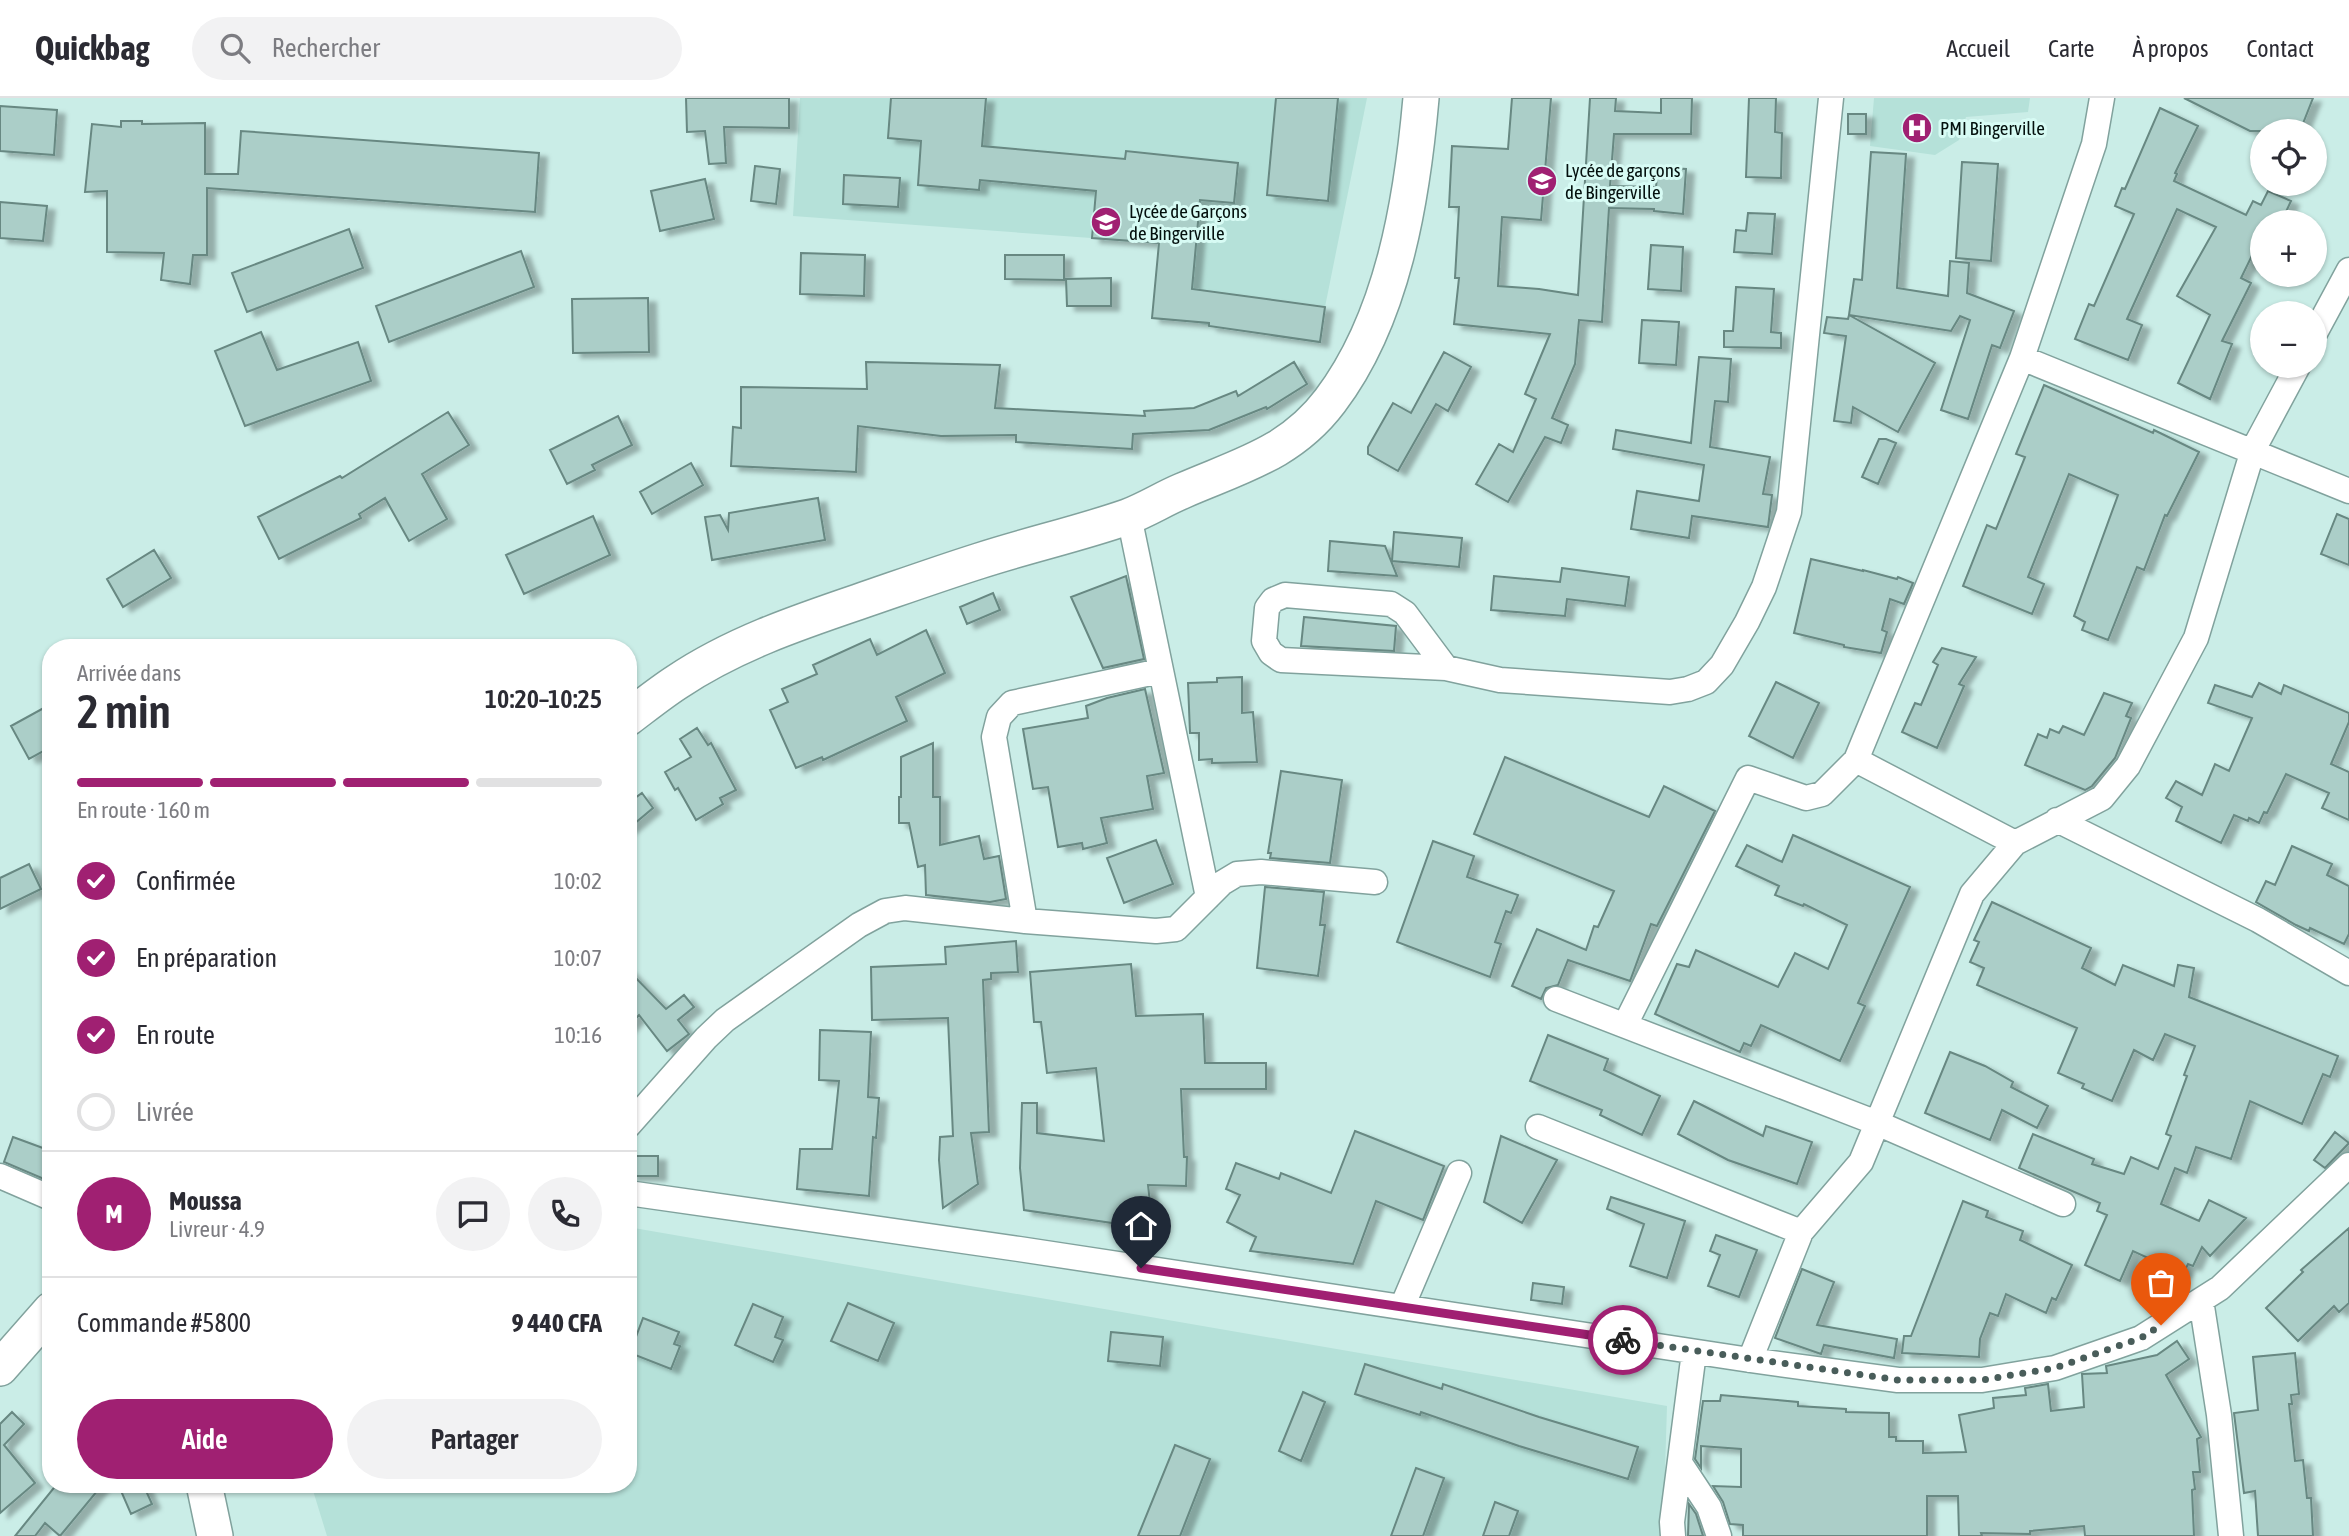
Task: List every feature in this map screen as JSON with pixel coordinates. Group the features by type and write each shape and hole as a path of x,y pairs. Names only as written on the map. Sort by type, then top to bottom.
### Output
{"main road":[{"path":"637,711 678,681 743,646 793,624 980,560 1129,516 1274,452 1297,436 1330,401 1365,339 1391,273 1402,233 1421,98"},
{"path":"0,1368 42,1320"},
{"path":"206,1493 215,1536"}],"street":[{"path":"1446,668 1405,613 1391,604 1285,596 1273,600 1267,608 1264,641 1271,653 1281,660 1446,668 1500,680 1670,692 1706,682 1722,665 1747,622 1763,587 1789,512 1831,98"},
{"path":"1625,1025 1748,778 1806,799 1822,794 1856,760 2022,358 2094,144 2102,98"},
{"path":"2327,311 2349,270"},
{"path":"2022,358 2349,491"},
{"path":"1750,1360 1801,1232 1861,1162 1972,894 2015,843 2102,798 2128,766 2196,638 2253,450 2292,378"},
{"path":"1129,516 1208,897"},
{"path":"1026,921 994,737 999,717 1012,704 1160,671"},
{"path":"1856,760 2015,843"},
{"path":"2057,820 2258,920 2349,973"},
{"path":"637,1116 725,1020 878,914 894,908 1156,931 1176,929 1222,883 1237,874 1261,872 1375,882"},
{"path":"1556,999 1877,1123 2063,1204"},
{"path":"1538,1127 1801,1232"},
{"path":"637,1194 1750,1360 1898,1380 1982,1380 2055,1368 2141,1338 2220,1287 2349,1166"},
{"path":"1402,1307 1459,1173"},
{"path":"0,1176 42,1194"},
{"path":"2201,1300 2219,1415 2231,1536"},
{"path":"1673,1536 1694,1352"},
{"path":"1680,1463 1709,1507 1719,1536"}],"shaded area":[{"name":"Lycée de Garçons de Bingerville","path":"800,98 1367,98 1320,342 1189,321 1159,243 793,216"},
{"name":"PMI Bingerville","path":"1874,98 2030,98 2028,112 1966,117 1959,140 1935,155 1870,146"},
{"path":"637,1229 1667,1406 1663,1536 327,1536 314,1493 637,1493"}],"building":[{"path":"686,98 789,98 789,128 724,127 726,163 709,164 705,131 687,132"},
{"path":"891,98 986,98 982,146 1125,159 1126,151 1238,163 1234,203 1200,200 1192,289 1325,307 1320,342 1209,326 1209,323 1152,318 1159,243 1092,238 1096,191 980,180 979,190 918,185 921,141 888,138"},
{"path":"1276,98 1338,98 1328,201 1267,195"},
{"path":"1512,98 1551,98 1541,220 1502,217 1498,286 1578,295 1590,98 1616,98 1615,111 1661,113 1661,98 1692,98 1691,134 1614,134 1610,186 1656,187 1658,167 1686,169 1683,214 1654,209 1609,208 1602,322 1579,320 1575,364 1552,418 1568,425 1561,443 1545,437 1508,502 1476,484 1499,444 1513,452 1536,399 1525,394 1550,334 1454,324 1459,278 1455,278 1459,207 1449,207 1452,146 1508,149"},
{"path":"1749,98 1776,98 1775,132 1782,133 1781,178 1746,177"},
{"path":"2184,98 2313,98 2305,119 2250,119 2250,131"},
{"path":"0,106 57,110 54,155 0,151"},
{"path":"2160,108 2198,126 2175,173 2177,174 2174,181 2246,215 2253,201 2261,205 2266,196 2280,196 2291,201 2287,210 2250,210 2250,260 2241,278 2250,285 2222,341 2232,344 2210,399 2178,383 2210,315 2177,296 2216,227 2177,209 2127,319 2142,325 2128,360 2075,339 2089,304 2094,306 2134,214 2115,206 2122,188 2125,189"},
{"path":"1848,114 1866,114 1866,134 1848,134"},
{"path":"121,121 142,121 142,124 205,123 205,174 238,174 241,131 539,153 535,212 207,188 207,255 193,255 190,284 161,280 164,253 107,252 107,191 85,192 92,124 121,127"},
{"path":"1871,152 1906,154 1897,288 1948,296 1950,261 1969,263 1967,293 2014,311 2000,348 1992,345 1968,419 1941,410 1970,320 1960,316 1951,331 1849,315 1854,279 1862,280"},
{"path":"1962,162 1998,164 1991,261 1956,258"},
{"path":"755,166 780,169 776,204 751,201"},
{"path":"844,175 900,178 898,207 843,204"},
{"path":"705,179 714,219 660,231 651,191"},
{"path":"0,202 47,206 43,241 0,238"},
{"path":"1748,213 1775,214 1772,254 1734,252 1736,230 1746,231"},
{"path":"349,229 363,268 247,312 232,273"},
{"path":"1651,245 1683,247 1681,291 1648,289"},
{"path":"521,251 534,287 389,342 376,306"},
{"path":"801,253 865,255 864,296 800,294"},
{"path":"1005,255 1064,255 1064,280 1005,279"},
{"path":"1111,278 1111,306 1067,306 1066,279"},
{"path":"1736,287 1774,289 1771,332 1781,333 1781,348 1724,347 1724,331 1733,331"},
{"path":"648,298 649,352 573,353 572,299"},
{"path":"1849,315 1935,363 1898,432 1853,407 1851,423 1834,421 1846,336 1824,333 1827,317 1848,319"},
{"path":"1642,320 1679,322 1676,365 1639,363"},
{"path":"261,332 277,370 358,342 371,381 245,426 215,351"},
{"path":"1444,352 1471,367 1448,411 1436,404 1398,471 1368,454 1368,447 1393,403 1411,413"},
{"path":"1699,357 1731,359 1728,402 1715,401 1710,447 1770,457 1763,494 1772,495 1768,527 1692,516 1689,538 1631,529 1637,491 1699,501 1704,465 1613,449 1616,430 1691,443"},
{"path":"866,362 1000,365 995,408 1145,416 1144,411 1194,408 1236,391 1238,396 1294,362 1307,384 1267,409 1266,407 1209,430 1133,434 1132,449 1016,442 1016,435 941,436 858,426 856,472 731,466 733,427 741,428 741,387 867,389"},
{"path":"2044,385 2153,433 2154,430 2199,452 2167,516 2165,515 2144,570 2137,567 2108,640 2082,630 2085,622 2074,616 2118,495 2069,474 2028,577 2044,584 2032,614 1963,586 1987,525 1996,529 2025,457 2016,454"},
{"path":"448,412 469,445 422,474 447,519 409,541 385,498 359,514 361,518 279,559 258,517 340,476 342,478"},
{"path":"618,416 632,445 592,465 595,470 567,484 550,450"},
{"path":"1879,439 1896,443 1878,484 1862,477"},
{"path":"691,463 703,485 652,514 640,492"},
{"path":"818,498 825,540 712,560 705,517 720,515 728,530 729,513"},
{"path":"2337,514 2349,519 2349,565 2321,554"},
{"path":"593,516 610,555 524,594 506,555"},
{"path":"1394,532 1462,538 1459,567 1392,561"},
{"path":"1330,541 1385,546 1397,576 1328,571"},
{"path":"154,550 171,578 123,607 107,579"},
{"path":"1811,559 1897,579 1898,577 1913,583 1904,604 1890,599 1882,630 1887,632 1881,653 1844,647 1794,633"},
{"path":"1562,568 1629,577 1625,606 1567,599 1565,616 1491,610 1494,576 1560,582"},
{"path":"1126,576 1144,659 1103,668 1071,597"},
{"path":"993,593 1000,610 967,624 960,607"},
{"path":"1304,617 1396,626 1394,651 1301,646"},
{"path":"926,630 945,673 896,697 907,721 823,760 822,757 796,768 770,710 788,702 782,689 817,674 813,665 870,639 877,655"},
{"path":"1942,648 1976,657 1959,684 1964,686 1937,748 1902,732 1915,703 1921,705 1938,665 1933,662"},
{"path":"1242,677 1242,713 1253,712 1257,762 1212,763 1212,759 1199,760 1199,733 1190,733 1188,683 1217,682 1217,678"},
{"path":"1776,682 1819,703 1793,758 1749,736"},
{"path":"2259,683 2281,694 2284,685 2349,713 2349,722 2331,764 2349,772 2349,820 2322,808 2329,793 2286,774 2267,813 2264,812 2259,823 2234,815 2221,843 2176,821 2182,807 2166,798 2176,781 2202,795 2215,764 2229,771 2252,718 2208,703 2215,685 2252,697"},
{"path":"1145,689 1164,773 1147,776 1153,809 1101,818 1107,843 1083,849 1082,843 1058,847 1048,787 1033,789 1023,729 1088,718 1086,706"},
{"path":"2104,693 2132,703 2126,716 2131,718 2115,758 2092,786 2085,790 2025,765 2038,734 2047,738 2050,729 2059,733 2063,726 2084,735"},
{"path":"42,709 42,752 29,759 11,726"},
{"path":"697,728 708,745 711,743 736,790 720,798 723,804 696,820 678,788 675,790 665,772 691,757 680,739"},
{"path":"933,743 933,797 940,797 940,845 979,836 984,859 999,856 1006,899 990,902 926,895 925,865 918,867 909,823 899,823 899,797 901,757"},
{"path":"1505,757 1649,817 1664,786 1715,811 1657,926 1651,924 1630,981 1568,960 1558,985 1546,988 1541,999 1512,986 1537,929 1586,950 1594,926 1598,927 1614,891 1474,834"},
{"path":"1281,771 1342,780 1330,863 1270,858 1271,853 1268,853"},
{"path":"642,793 653,808 637,821 637,797"},
{"path":"1793,835 1910,887 1858,1003 1865,1006 1840,1061 1761,1025 1751,1046 1744,1043 1740,1052 1655,1014 1677,964 1689,967 1696,950 1778,987 1795,953 1828,969 1847,925 1804,904 1803,906 1775,895 1779,886 1736,866 1747,845 1782,862"},
{"path":"1156,840 1173,884 1124,903 1107,858"},
{"path":"1433,841 1474,856 1467,877 1518,895 1511,913 1506,911 1495,942 1501,944 1490,977 1397,942"},
{"path":"2292,846 2332,864 2327,875 2349,886 2349,934 2344,944 2310,928 2309,931 2296,925 2256,902 2266,881 2275,885"},
{"path":"29,864 41,889 0,909 0,878"},
{"path":"1265,887 1324,892 1320,925 1325,925 1318,976 1257,968"},
{"path":"1992,902 2091,948 2082,968 2115,985 2123,965 2174,986 2178,965 2194,968 2189,997 2338,1056 2330,1077 2323,1074 2302,1124 2250,1101 2231,1159 2196,1147 2187,1173 2175,1168 2161,1204 2199,1221 2209,1200 2246,1218 2210,1256 2202,1247 2193,1266 2188,1264 2183,1274 2133,1251 2120,1281 2085,1265 2107,1215 2097,1211 2100,1203 2019,1168 2033,1134 2094,1159 2092,1164 2124,1174 2131,1157 2158,1169 2171,1136 2166,1134 2195,1046 2165,1034 2153,1060 2134,1050 2112,1101 2082,1088 2084,1084 2058,1073 2077,1028 1977,985 1984,968 1970,962 1979,942 1974,940"},
{"path":"1016,941 1018,972 991,973 991,979 983,980 989,1132 971,1133 978,1184 943,1208 940,1137 953,1136 948,1018 872,1020 871,967 946,964 945,947"},
{"path":"1131,964 1136,1016 1203,1014 1205,1063 1266,1063 1266,1089 1181,1089 1184,1157 1187,1157 1186,1186 1148,1185 1153,1229 1024,1210 1020,1168 1022,1103 1037,1103 1037,1133 1104,1141 1096,1068 1047,1073 1041,1022 1034,1022 1030,972"},
{"path":"637,979 666,1009 684,995 694,1007 678,1020 689,1034 667,1051 639,1015 637,1017"},
{"path":"820,1030 871,1032 868,1097 879,1098 869,1196 797,1189 800,1149 832,1149 839,1081 819,1080"},
{"path":"1548,1035 1608,1059 1604,1070 1660,1096 1642,1135 1600,1115 1602,1110 1530,1081"},
{"path":"1950,1052 1985,1066 2013,1082 2011,1087 2048,1106 2037,1128 2002,1110 1990,1140 1925,1113"},
{"path":"1694,1101 1763,1136 1766,1126 1812,1142 1797,1184 1728,1160 1678,1134"},
{"path":"1355,1131 1444,1166 1423,1220 1376,1201 1353,1264 1250,1251 1256,1237 1227,1222 1240,1195 1226,1189 1236,1163 1279,1179 1281,1173 1331,1193"},
{"path":"2335,1132 2349,1143 2325,1168 2314,1160"},
{"path":"1501,1136 1557,1160 1522,1223 1484,1202"},
{"path":"13,1137 42,1148 42,1178 4,1162"},
{"path":"637,1156 658,1156 658,1176 637,1176"},
{"path":"1611,1197 1685,1221 1667,1278 1630,1266 1644,1224 1607,1209"},
{"path":"1963,1201 1988,1211 1986,1217 2023,1231 2020,1240 2072,1265 2056,1300 2052,1298 2046,1313 2006,1294 1998,1316 1990,1313 1980,1339 1979,1357 1902,1353 1904,1336 1911,1336"},
{"path":"2349,1228 2349,1303 2339,1312 2334,1306 2298,1341 2266,1308 2303,1272 2301,1270"},
{"path":"1716,1235 1757,1250 1739,1297 1708,1286 1720,1255 1710,1251"},
{"path":"1802,1269 1834,1282 1817,1325 1897,1339 1894,1358 1824,1345 1821,1354 1775,1338"},
{"path":"1533,1283 1564,1287 1562,1304 1531,1300"},
{"path":"848,1303 894,1323 878,1361 831,1341"},
{"path":"753,1304 783,1317 775,1337 783,1340 773,1362 735,1345"},
{"path":"643,1318 679,1332 674,1344 680,1346 671,1369 637,1356 637,1334"},
{"path":"1111,1332 1163,1337 1160,1366 1108,1361"},
{"path":"2177,1341 2189,1359 2166,1375 2201,1437 2197,1439 2200,1472 2193,1472 2194,1536 2085,1536 2084,1526 2030,1531 2030,1534 1981,1533 1982,1536 1959,1536 1958,1496 1927,1496 1927,1536 1743,1536 1743,1525 1730,1524 1723,1502 1713,1486 1741,1487 1741,1449 1701,1446 1701,1468 1695,1459 1703,1401 1720,1401 1721,1395 1798,1402 1798,1406 1846,1409 1846,1412 1889,1413 1889,1437 1896,1437 1896,1441 1923,1441 1923,1453 1966,1452 1959,1415 1994,1408 1993,1398 2026,1395 2025,1388 2048,1384 2051,1411 2084,1407 2082,1374 2107,1373 2106,1366 2157,1355"},
{"path":"2295,1353 2299,1394 2291,1395 2292,1404 2289,1404 2295,1461 2303,1460 2307,1498 2311,1498 2313,1536 2258,1536 2255,1491 2244,1493 2234,1413 2258,1410 2253,1357"},
{"path":"1365,1364 1442,1389 1443,1384 1638,1447 1628,1479 1519,1446 1421,1412 1420,1415 1355,1394"},
{"path":"1303,1392 1325,1402 1301,1461 1279,1451"},
{"path":"12,1412 24,1424 4,1445 35,1483 0,1513 0,1424"},
{"path":"1175,1445 1210,1459 1180,1536 1138,1536"},
{"path":"1416,1468 1444,1478 1423,1536 1391,1536"},
{"path":"50,1493 96,1493 60,1536 45,1523 35,1536 15,1536"},
{"path":"122,1493 147,1493 152,1504 131,1514"},
{"path":"1495,1502 1518,1511 1509,1536 1483,1536"},
{"path":"1689,1504 1696,1514 1703,1536 1688,1536"}],"way so far":[{"path":"1623,1340 1898,1380 1982,1380 2055,1368 2141,1338 2161,1325"}],"place":[{"name":"PMI Bingerville","path":"1917,128"},
{"name":"Lycée de garçons de Bingerville","path":"1542,181"},
{"name":"Lycée de Garçons de Bingerville","path":"1106,222"}],"route":[{"path":"1141,1268 1623,1340"}]}
